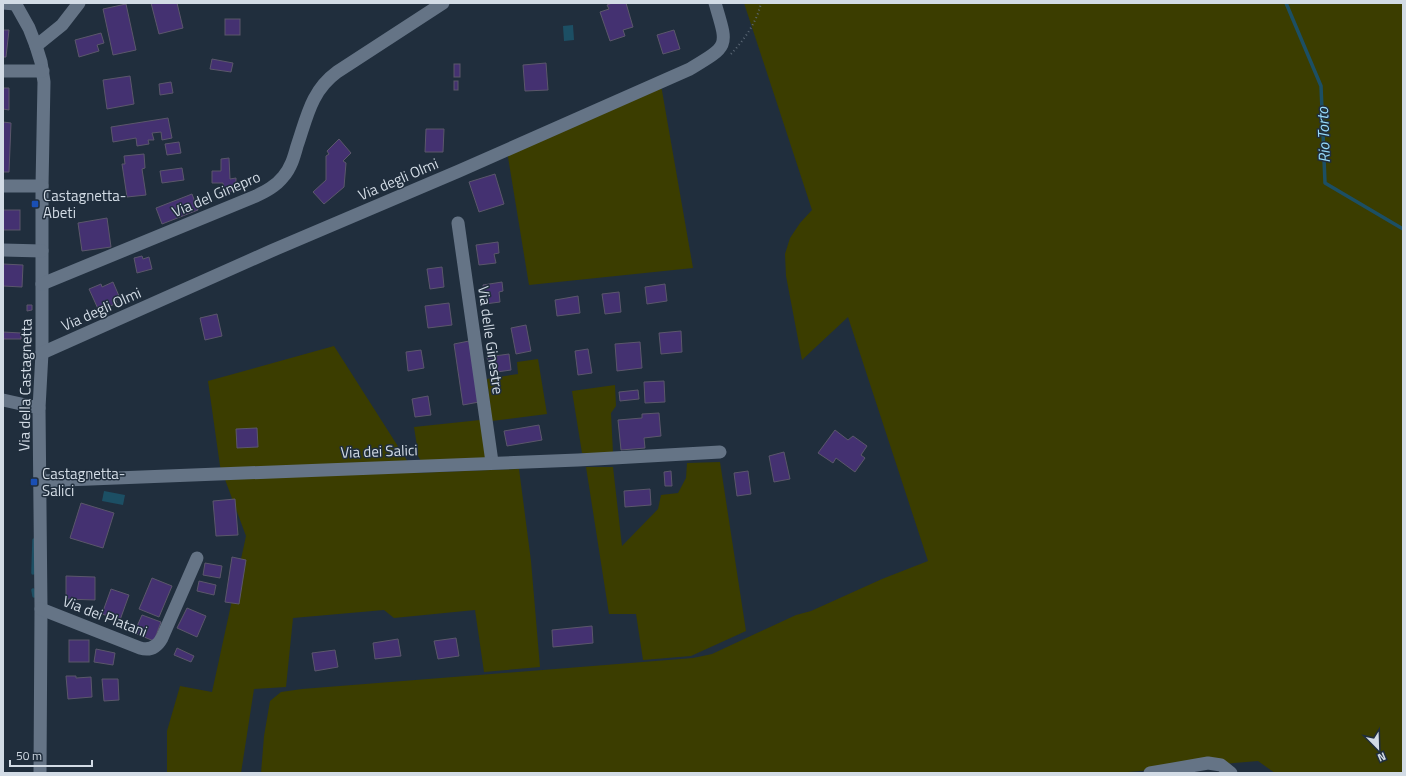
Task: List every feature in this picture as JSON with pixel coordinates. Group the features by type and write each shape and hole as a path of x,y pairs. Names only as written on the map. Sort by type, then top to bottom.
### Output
{"street":[{"path":"3,3 15,3"},
{"name":"Via della Castagnetta","path":"15,3 29,28 43,71 42,353 39,408 41,609 40,773"},
{"path":"36,46 62,25 79,3"},
{"name":"Via del Ginepro","path":"42,284 248,199 276,185 289,169 312,102 324,83 337,72 443,3"},
{"name":"Via degli Olmi","path":"42,353 271,251 466,168 690,69 712,56 722,46 724,38 723,31 715,3"},
{"path":"3,71 43,71"},
{"path":"3,186 42,186"},
{"name":"Via delle Ginestre","path":"458,223 492,462"},
{"path":"3,250 42,251"},
{"path":"3,400 39,408"},
{"name":"Via dei Salici","path":"40,481 492,462 578,460 720,452"},
{"name":"Via dei Platani","path":"41,609 140,648 151,649 157,646 162,638 196,558"},
{"path":"1150,773 1208,763 1221,765 1231,773"}],"shaded area":[{"path":"744,3 1403,3 1403,773 1275,773 1258,761 1116,773 261,773 264,736 270,701 281,692 302,689 693,658 712,654 796,615 811,611 882,579 928,561 848,317 802,360 786,276 785,254 790,238 800,223 812,210"},
{"path":"661,85 693,268 529,285 507,151"},
{"path":"334,346 415,473 519,469 531,561 540,667 484,672 475,610 394,618 384,610 293,618 286,687 254,689 241,773 167,773 167,731 180,686 212,692 246,536 220,466 208,381"},
{"path":"538,359 547,414 492,421 487,379 518,374 517,362"},
{"path":"615,385 616,406 611,413 613,453 582,453 572,391"},
{"path":"480,420 486,459 421,461 413,448 417,446 414,427"},
{"path":"720,462 746,631 691,656 643,660 636,614 609,614 586,467 613,467 622,546 658,509 661,495 678,493 686,478 687,463"}],"water":[{"path":"573,25 574,40 564,41 563,26"},
{"path":"104,491 125,495 123,505 102,501"}],"building":[{"path":"151,3 177,3 183,28 159,34"},
{"path":"612,3 626,3 633,27 623,30 625,36 610,41 600,12 609,9 607,5"},
{"path":"126,4 136,50 113,55 103,9"},
{"path":"225,19 240,19 240,35 225,35"},
{"path":"3,30 9,30 6,57 3,57"},
{"path":"674,30 680,49 663,54 657,35"},
{"path":"101,33 104,43 97,45 99,51 79,57 75,40"},
{"path":"212,59 233,63 231,72 210,69"},
{"path":"546,63 548,90 525,91 523,65"},
{"path":"454,64 460,64 460,77 454,77"},
{"path":"130,76 134,104 107,109 103,80"},
{"path":"454,81 458,81 458,90 454,90"},
{"path":"171,82 173,93 160,95 159,84"},
{"path":"3,88 9,88 9,110 3,109"},
{"path":"168,118 172,138 162,140 161,132 152,133 154,140 148,140 149,144 137,146 136,138 113,142 111,127"},
{"path":"3,122 11,123 9,172 3,172"},
{"path":"426,129 444,129 443,152 425,152"},
{"path":"339,139 351,153 343,161 346,163 344,187 324,204 313,192 326,180 326,156 329,154 327,151"},
{"path":"179,142 181,153 167,155 165,144"},
{"path":"144,154 145,168 142,169 146,195 127,197 122,164 125,164 124,156"},
{"path":"229,158 230,179 236,178 236,191 224,192 223,183 212,183 212,171 221,171 221,159"},
{"path":"182,168 184,180 162,183 160,171"},
{"path":"495,174 504,204 479,212 469,182"},
{"path":"192,194 198,210 162,224 156,208"},
{"path":"3,210 20,210 20,230 3,230"},
{"path":"107,218 111,247 82,251 78,223"},
{"path":"498,242 499,253 494,254 496,263 479,265 476,245"},
{"path":"142,256 143,259 149,257 152,269 137,273 134,258"},
{"path":"3,264 23,265 22,287 3,286"},
{"path":"442,267 444,287 430,289 427,269"},
{"path":"113,282 119,296 115,298 117,303 99,311 89,289 101,284 102,287"},
{"path":"502,282 503,291 499,292 500,302 485,304 483,285"},
{"path":"665,284 667,301 647,304 645,287"},
{"path":"619,292 621,312 605,314 602,294"},
{"path":"578,296 580,313 557,316 555,300"},
{"path":"449,303 452,325 428,328 425,306"},
{"path":"27,305 32,305 32,310 27,311"},
{"path":"217,314 222,336 205,340 200,318"},
{"path":"526,325 531,351 516,354 511,328"},
{"path":"681,331 682,352 661,354 659,333"},
{"path":"3,332 21,333 21,339 3,339"},
{"path":"469,341 479,402 463,405 454,344"},
{"path":"640,342 642,368 617,371 615,344"},
{"path":"588,349 592,373 578,375 575,351"},
{"path":"421,350 424,368 408,371 406,352"},
{"path":"509,354 511,370 490,373 487,357"},
{"path":"664,381 665,402 645,403 644,382"},
{"path":"638,390 639,399 620,401 619,392"},
{"path":"428,396 431,415 415,417 412,399"},
{"path":"659,413 661,436 644,438 645,448 621,450 618,420 642,418 642,414"},
{"path":"539,425 542,440 507,446 504,431"},
{"path":"257,428 258,447 237,448 236,429"},
{"path":"835,430 848,440 853,436 867,446 861,455 865,458 855,472 836,458 833,463 818,453"},
{"path":"784,452 790,479 774,482 769,456"},
{"path":"671,471 672,486 665,486 664,472"},
{"path":"748,471 751,494 737,496 734,473"},
{"path":"650,489 651,505 625,507 624,491"},
{"path":"235,499 238,535 216,536 213,501"},
{"path":"81,503 114,513 103,548 70,538"},
{"path":"232,557 246,560 239,604 225,602"},
{"path":"205,563 222,566 220,578 203,575"},
{"path":"66,576 95,577 95,600 66,599"},
{"path":"152,578 172,586 159,617 139,609"},
{"path":"199,581 216,585 214,595 197,591"},
{"path":"111,589 129,595 120,620 102,614"},
{"path":"187,608 206,616 197,637 177,628"},
{"path":"142,615 161,622 154,641 134,633"},
{"path":"592,626 593,643 553,647 552,630"},
{"path":"456,638 459,656 438,659 434,641"},
{"path":"398,639 401,656 375,659 373,643"},
{"path":"69,640 89,640 89,662 69,662"},
{"path":"177,648 194,656 191,662 174,655"},
{"path":"96,649 115,653 113,665 94,662"},
{"path":"335,650 338,667 315,671 312,653"},
{"path":"66,676 76,676 76,678 91,677 92,697 68,699"},
{"path":"102,679 118,679 119,700 104,701"}],"waterway":[{"name":"Rio Torto","path":"1286,3 1321,86 1325,183 1403,229"},
{"path":"33,573 34,540"},
{"path":"33,590 34,596"}],"place":[{"name":"Castagnetta- Abeti","path":"35,204"},
{"name":"Castagnetta- Salici","path":"34,482"}]}
